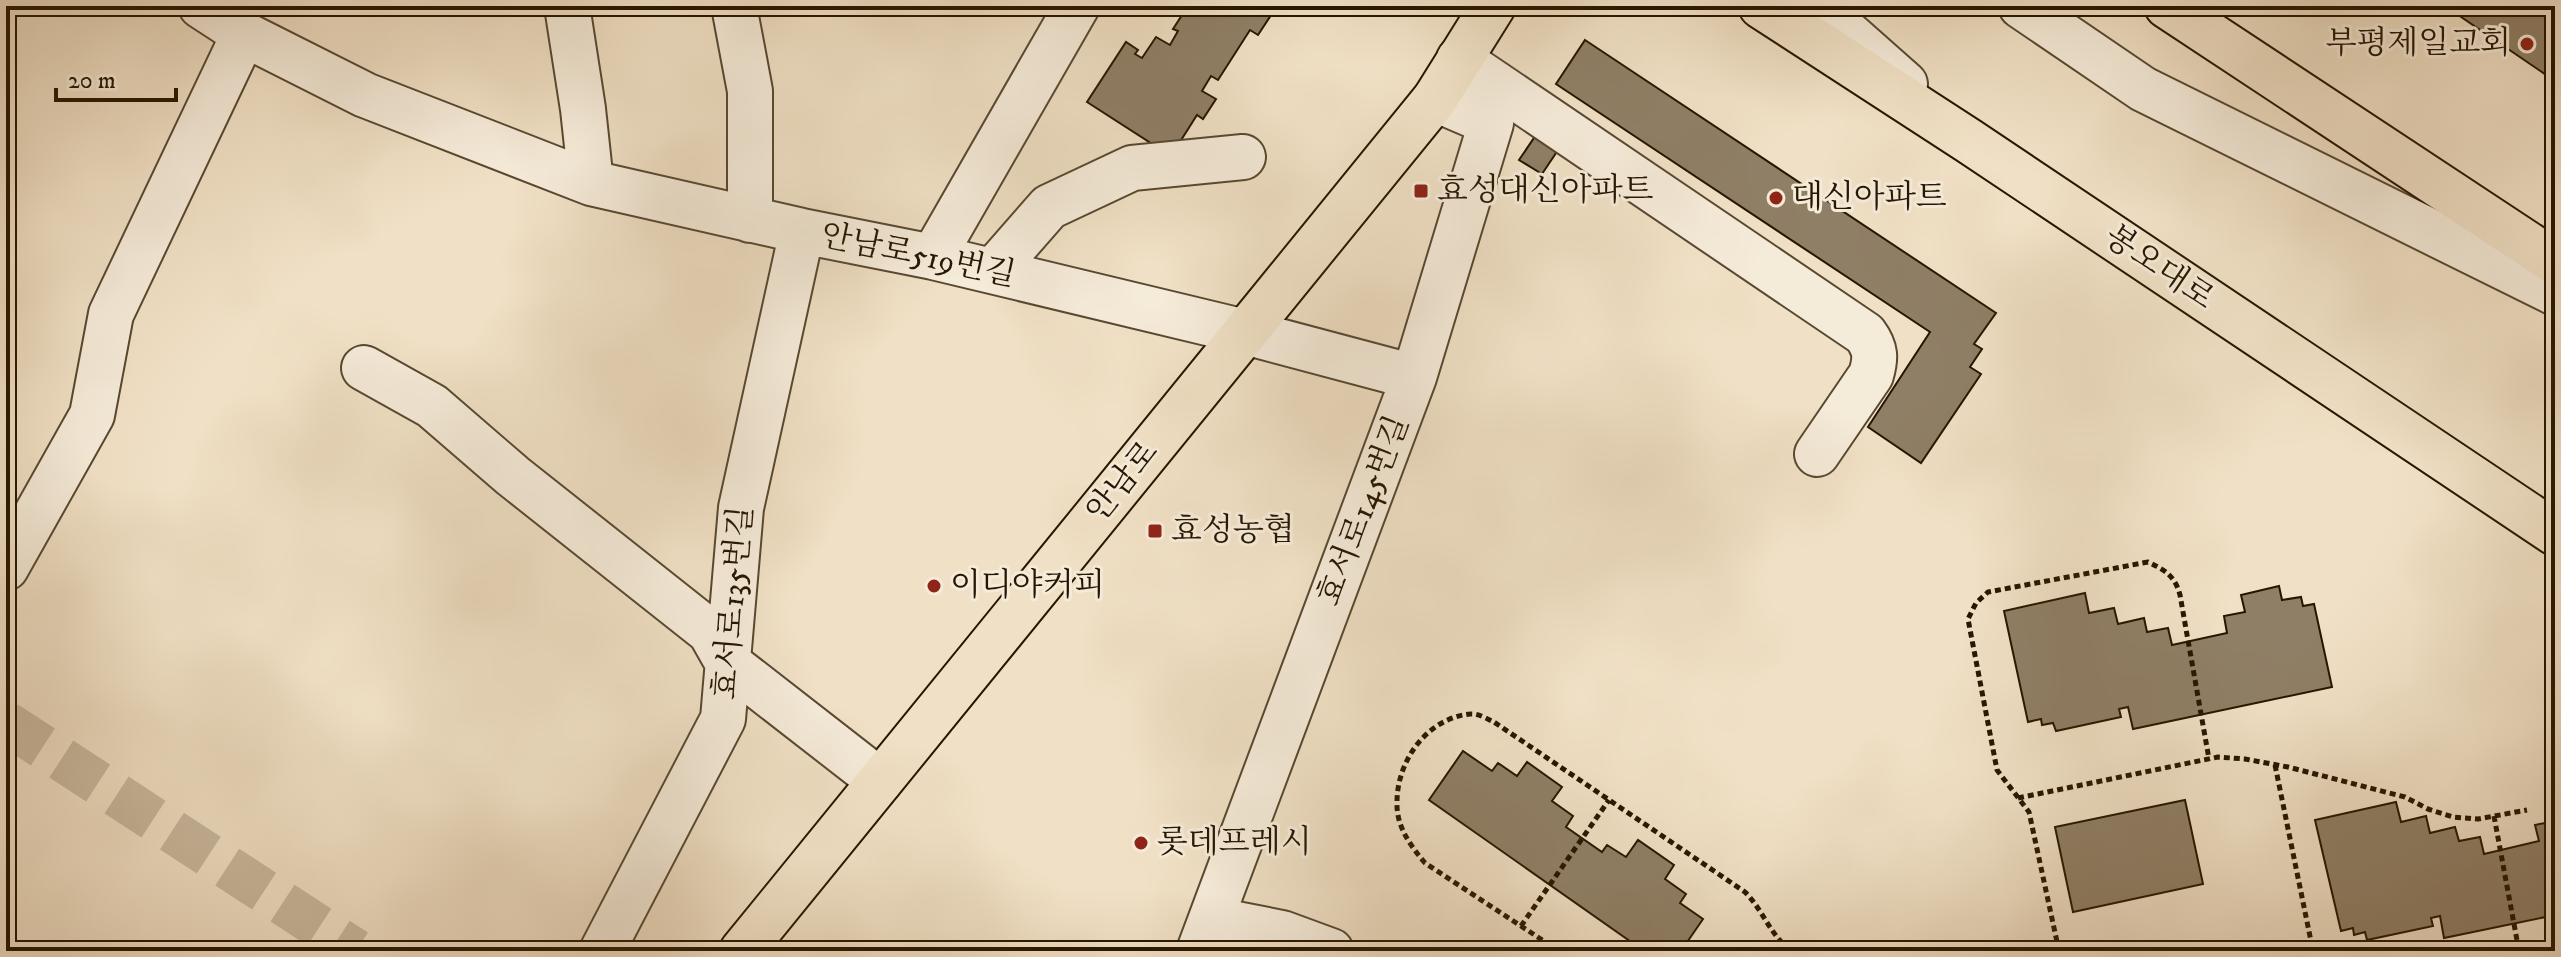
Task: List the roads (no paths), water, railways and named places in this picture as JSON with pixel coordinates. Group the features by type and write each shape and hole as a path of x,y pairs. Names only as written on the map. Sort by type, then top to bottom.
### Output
{"main road":[{"name":"안남로","path":"742,951 1435,99 1493,6"},
{"name":"봉오대로","path":"1761,6 1969,141 2555,533"},
{"path":"2167,6 2555,262"}],"street":[{"name":"안남로519번길","path":"201,6 244,34 365,95 591,183 993,271 1414,377"},
{"path":"567,6 591,183"},
{"path":"734,6 750,91 750,220"},
{"path":"933,257 1077,6"},
{"path":"1817,6 1969,141"},
{"path":"2021,6 2143,89 2555,293"},
{"path":"6,568 92,415 111,314 244,34"},
{"path":"1459,59 1865,334 1875,347 1871,375 1817,454"},
{"name":"효서로145번길","path":"1205,935 1414,377 1491,123 1435,99"},
{"path":"993,271 1049,207 1132,168 1243,157"},
{"name":"효서로135번길","path":"602,951 723,719 741,508 802,231"},
{"path":"364,368 432,406 513,476 710,632 727,662 880,781"},
{"path":"1205,935 1282,933 1331,951"}],"tunnel":[{"path":"6,723 356,951"}],"place":[{"name":"부평제일교회","path":"2527,44"},
{"name":"효성대신아파트","path":"1421,191"},
{"name":"대신아파트","path":"1776,198"},
{"name":"효성농협","path":"1155,531"},
{"name":"이디야커피","path":"934,586"},
{"name":"롯데프레시","path":"1141,843"}]}
